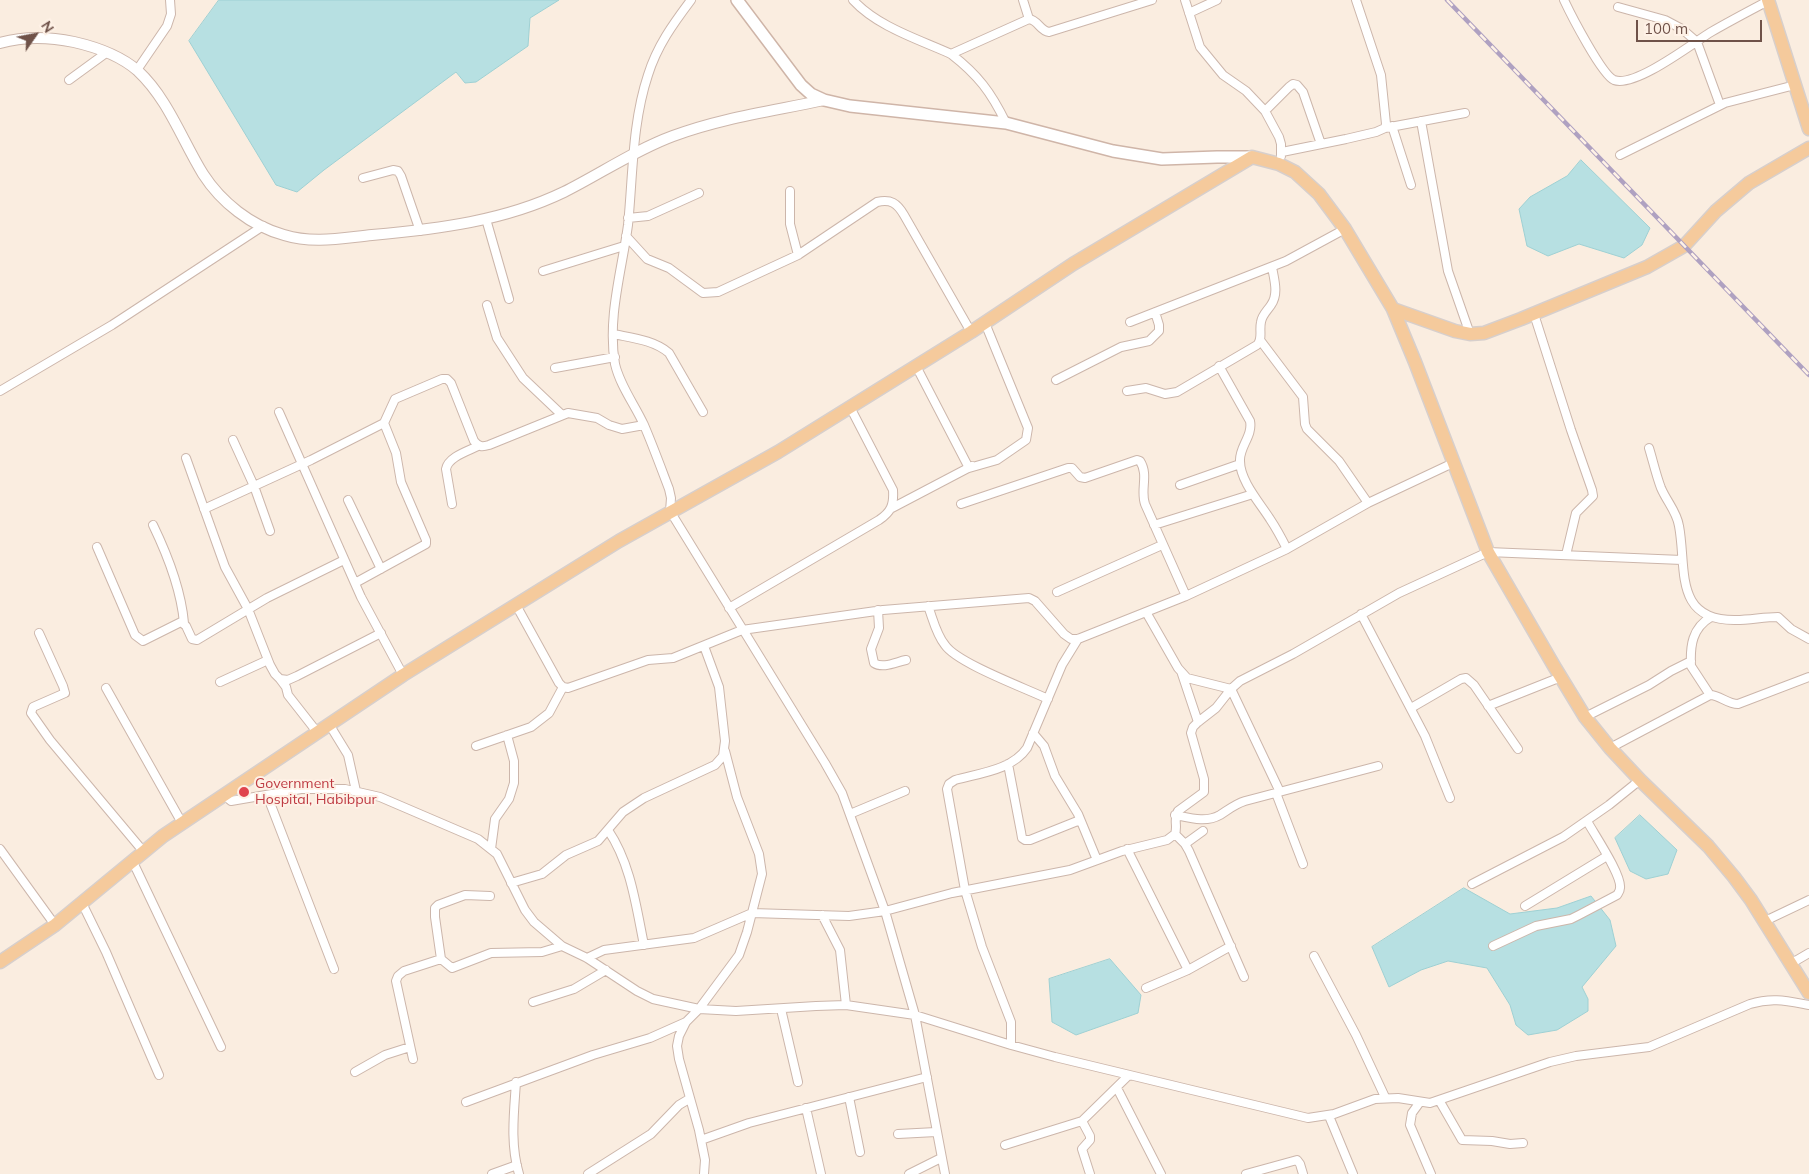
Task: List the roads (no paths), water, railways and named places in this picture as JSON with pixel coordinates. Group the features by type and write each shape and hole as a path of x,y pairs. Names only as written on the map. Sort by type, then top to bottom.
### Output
{"main road":[{"path":"737,0 800,85 811,94 824,100 850,106 1006,123 1113,151 1162,159 1217,157 1280,158 1319,194 1345,229 1393,309 1488,552 1561,677 1585,716 1610,748 1708,846 1734,877 1765,921 1809,993"},
{"path":"1768,0 1809,128"},
{"path":"1393,309 1455,331 1470,334 1484,333 1534,314 1647,267 1684,246 1716,211 1749,183 1809,148"},
{"path":"0,962 55,925 143,851 182,823 403,675 670,511 778,452 971,332 1073,264 1252,157"}],"street":[{"path":"137,70 167,26 171,14 170,0"},
{"path":"691,0 666,35 653,61 636,127 626,236 614,317 613,334 619,376 644,425 669,489 671,498 670,511 834,778 850,814 885,911 915,1015 945,1174"},
{"path":"853,0 875,19 951,54 987,88 1006,123"},
{"path":"1023,0 1029,19"},
{"path":"951,54 1029,19 1036,21 1043,29 1049,32 1152,0"},
{"path":"1184,0 1200,47 1224,75 1246,91 1264,111 1279,137 1280,158 1321,144 1376,132 1389,127 1465,114"},
{"path":"1189,13 1217,0"},
{"path":"1356,0 1381,75 1386,124 1389,127 1411,185"},
{"path":"1564,0 1579,32 1608,76 1621,81 1656,67 1712,31 1768,0"},
{"path":"1618,7 1665,20 1682,29 1697,42 1720,106"},
{"path":"0,43 31,38 58,39 86,45 119,57 137,70 153,86 204,176 225,200 241,215 263,226 283,235 315,241 420,231 510,214 563,192 670,137 711,124 824,100"},
{"path":"69,80 106,53"},
{"path":"1264,111 1289,87 1293,84 1297,85 1303,92 1321,144"},
{"path":"1620,155 1720,106 1795,85"},
{"path":"1422,121 1448,272 1470,334"},
{"path":"364,178 393,170 398,171 420,231"},
{"path":"790,191 790,224 798,255"},
{"path":"628,218 648,216 664,211 699,193"},
{"path":"626,236 647,259 669,268 703,293 718,292 798,255 870,205 886,200 894,202 899,206 971,332"},
{"path":"486,219 509,298"},
{"path":"0,390 112,324 263,226"},
{"path":"1130,322 1286,261 1345,229"},
{"path":"543,271 624,246"},
{"path":"1127,391 1146,388 1170,394 1177,392 1257,345 1260,340 1261,321 1264,313 1272,304 1276,292 1272,267"},
{"path":"487,305 497,338 524,378 562,415"},
{"path":"1056,380 1121,347 1149,341 1159,331 1160,325 1155,312"},
{"path":"1534,314 1593,496 1576,513 1566,556"},
{"path":"969,468 997,460 1026,440 1028,428 985,323"},
{"path":"613,334 651,343 662,347 669,353 702,412"},
{"path":"1260,340 1303,397 1307,429 1340,461 1368,503"},
{"path":"555,368 615,356"},
{"path":"916,366 969,468"},
{"path":"1219,366 1250,421 1251,432 1240,457 1240,464 1254,494 1287,549"},
{"path":"204,509 302,464 384,423 395,399 442,379 447,379 451,383 474,441 478,446"},
{"path":"850,408 894,490 892,508"},
{"path":"279,412 344,560 403,675"},
{"path":"452,504 446,469 447,464 478,446 489,445 562,415 576,414 597,418 609,425 622,429 644,425"},
{"path":"355,583 422,548 426,544 426,540 400,482 396,453 384,423"},
{"path":"233,440 254,486 270,530"},
{"path":"1650,448 1662,489 1677,517 1686,590 1701,612 1711,617 1736,620 1778,617 1791,629 1809,639"},
{"path":"186,458 225,567 248,609 268,660 275,674 286,687 288,695 316,732"},
{"path":"960,504 1068,468 1072,468 1080,477 1085,478 1137,460 1140,461 1145,475 1143,499 1186,596"},
{"path":"729,608 879,520 892,508 983,461"},
{"path":"516,605 563,687 577,686 648,660 673,658 742,630 878,610 1029,598 1039,605 1064,634 1071,639 1078,639 1186,596 1287,549 1368,503 1454,463"},
{"path":"1180,485 1240,464"},
{"path":"1154,526 1254,494"},
{"path":"348,500 381,569"},
{"path":"153,525 166,552 175,579 184,623 192,639 196,640 267,598 344,560"},
{"path":"1057,592 1162,545"},
{"path":"97,546 135,635 139,640 145,641 173,625 181,622 184,623"},
{"path":"587,958 604,950 694,938 752,914 849,916 885,911 965,890 1070,870 1127,849 1167,840 1177,830 1175,815 1178,811 1204,792 1204,780 1191,733 1193,727 1216,708 1240,681 1293,654 1399,593 1488,552 1682,560"},
{"path":"928,606 940,637 951,652 974,666 1048,699"},
{"path":"878,610 879,628 871,650 874,663 878,666 883,666 906,660"},
{"path":"1146,612 1182,673 1198,722"},
{"path":"1362,614 1426,736 1450,798"},
{"path":"1710,695 1691,666 1691,644 1703,621 1711,617"},
{"path":"39,633 63,686 64,693 33,706 31,713 50,740 143,851"},
{"path":"280,679 288,680 298,676 380,633"},
{"path":"1011,1045 1011,1022 982,947 965,890 947,789 949,784 955,780 1008,764 1022,754 1065,660 1078,639"},
{"path":"704,646 719,687 725,751 737,797 762,865 762,874 743,948 699,1009 681,1028 678,1046 679,1060 701,1140 705,1160 704,1174"},
{"path":"220,682 268,660"},
{"path":"1585,716 1649,685 1691,661"},
{"path":"1182,673 1192,680 1231,689"},
{"path":"1488,706 1561,677"},
{"path":"1610,748 1710,695 1716,695 1733,704 1738,704 1809,677"},
{"path":"1411,708 1461,679 1466,678 1474,685 1518,748"},
{"path":"476,746 531,727 545,717 554,706 563,687"},
{"path":"106,688 182,823"},
{"path":"1231,689 1278,792 1303,864"},
{"path":"329,724 348,755 356,791"},
{"path":"1033,733 1044,746 1060,786 1075,809 1098,860"},
{"path":"491,849 495,819 509,799 514,783 514,761 507,735"},
{"path":"511,883 542,874 561,858 598,840 623,812 644,798 715,764 725,751"},
{"path":"1008,764 1022,838 1030,840 1080,820"},
{"path":"1175,815 1208,820 1219,816 1239,803 1378,766"},
{"path":"1472,884 1539,851 1587,821 1640,780"},
{"path":"224,795 231,801 301,789 345,789 398,804 478,839 497,854 525,910 534,922 562,946 587,958 637,991 653,999 699,1009 736,1011 846,1006 915,1015 1011,1045 1308,1118 1329,1116 1375,1099 1385,1098 1430,1102 1550,1062 1576,1056 1648,1047 1750,1004 1764,1000 1773,999 1809,1005"},
{"path":"850,814 905,792"},
{"path":"266,795 334,969"},
{"path":"1493,946 1536,926 1579,916 1617,895 1620,890 1620,882 1587,821"},
{"path":"608,830 615,840 624,861 644,945"},
{"path":"1185,844 1203,831"},
{"path":"1175,834 1185,844 1244,977"},
{"path":"0,849 55,925"},
{"path":"1127,849 1188,970"},
{"path":"1525,906 1607,856"},
{"path":"132,860 220,1047"},
{"path":"490,896 461,895 435,908 441,959 452,968 490,953 542,952 562,946"},
{"path":"1765,921 1809,900"},
{"path":"82,903 106,952 159,1075"},
{"path":"822,916 840,950 846,1006"},
{"path":"1146,988 1188,970 1231,946"},
{"path":"1792,963 1809,953"},
{"path":"1314,956 1356,1034 1385,1098"},
{"path":"414,1059 397,979 404,971 441,959"},
{"path":"533,1002 574,989 606,970"},
{"path":"782,1009 798,1082"},
{"path":"466,1102 593,1055 650,1038 686,1022"},
{"path":"355,1072 385,1054 410,1047"},
{"path":"1005,1145 1082,1121 1129,1075"},
{"path":"701,1140 748,1123 927,1078"},
{"path":"516,1082 514,1152 519,1174"},
{"path":"1117,1088 1161,1174"},
{"path":"850,1097 860,1152"},
{"path":"588,1174 651,1134 679,1105 689,1099"},
{"path":"1439,1100 1462,1140 1510,1144 1523,1143"},
{"path":"1420,1102 1412,1113 1410,1125 1431,1174"},
{"path":"806,1108 821,1174"},
{"path":"1329,1116 1353,1174"},
{"path":"1082,1121 1090,1136 1089,1142 1082,1149 1090,1174"},
{"path":"898,1134 936,1132"},
{"path":"909,1174 941,1158"},
{"path":"1246,1174 1296,1160 1300,1164 1303,1174"},
{"path":"492,1174 517,1165"}],"water":[{"path":"219,0 559,0 530,18 528,46 476,82 465,83 456,72 297,192 276,185 189,41"},
{"path":"1581,160 1650,228 1642,245 1624,258 1579,244 1548,256 1527,246 1519,209 1530,197 1567,176"},
{"path":"1640,815 1677,850 1668,874 1646,879 1630,871 1615,838"},
{"path":"1464,888 1510,914 1557,908 1591,896 1610,920 1616,946 1582,987 1588,999 1588,1011 1557,1030 1528,1035 1516,1025 1510,1005 1487,968 1448,961 1421,970 1389,987 1372,947"},
{"path":"1110,959 1141,995 1138,1013 1076,1035 1052,1022 1049,979"}],"railway":[{"path":"1447,0 1809,375"}],"place":[{"name":"Government Hospital, Habibpur","path":"244,792"}]}
